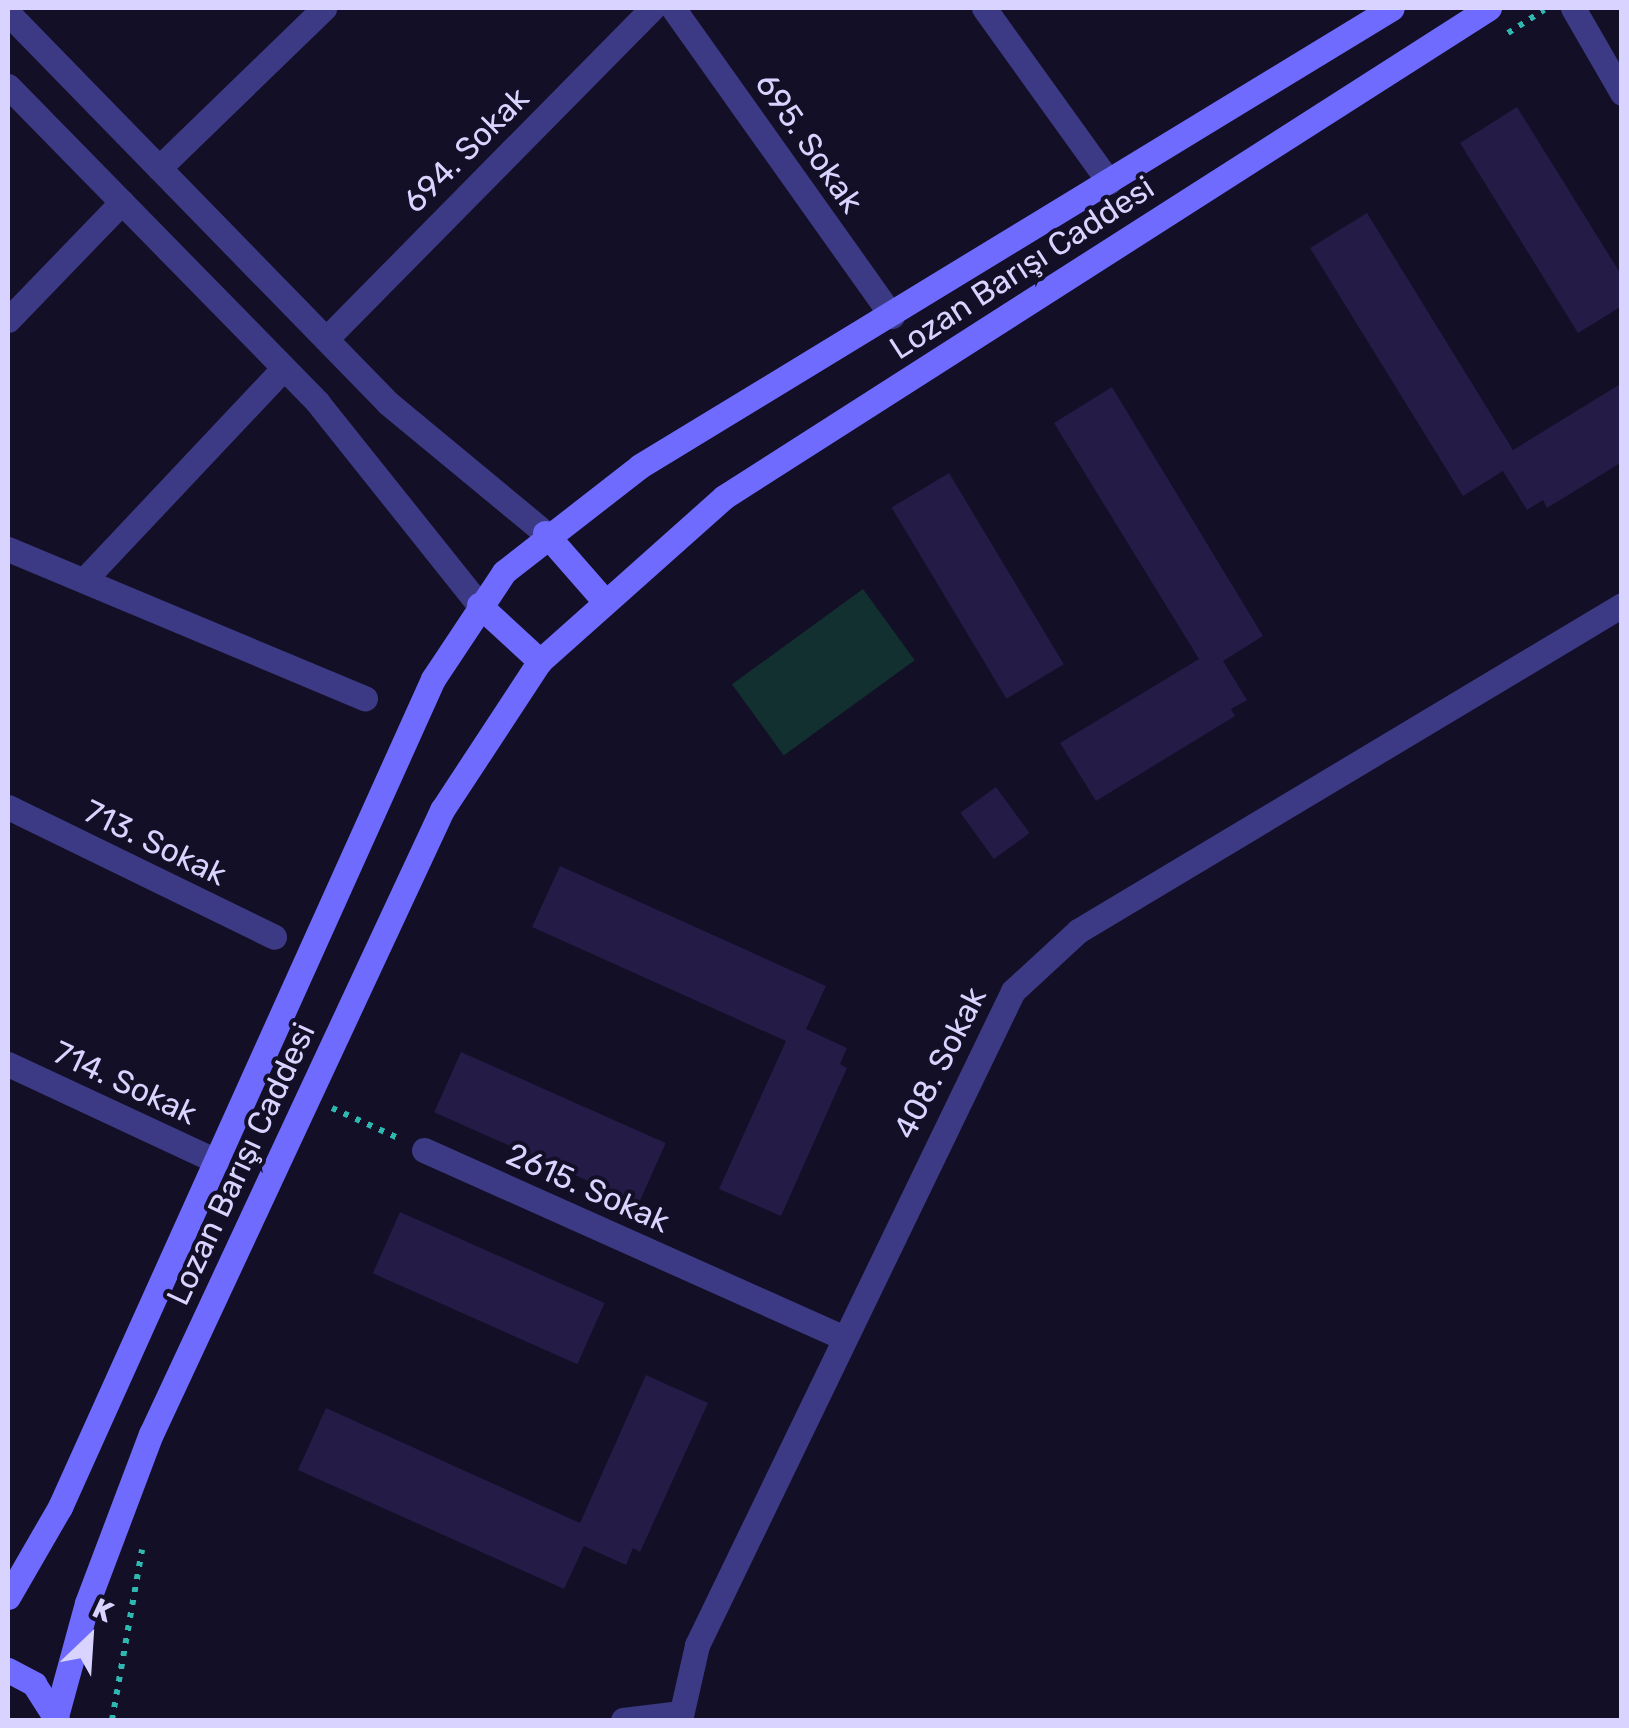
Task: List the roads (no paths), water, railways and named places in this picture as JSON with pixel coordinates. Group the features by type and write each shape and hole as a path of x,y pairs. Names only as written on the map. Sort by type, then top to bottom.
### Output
{"main road":[{"name":"Lozan Barışı Caddesi","path":"8,1597 60,1507 433,680 479,605 546,533 1392,8"},
{"name":"Lozan Barışı Caddesi","path":"56,1720 86,1603 150,1434 442,810 540,661 602,598 724,497 1489,8"},
{"path":"546,533 602,598"},
{"path":"479,605 540,661"},
{"name":"Lozan Barışı Caddesi","path":"8,1670 34,1684 56,1720"}],"street":[{"path":"159,168 324,8"},
{"name":"694. Sokak","path":"326,339 652,8"},
{"name":"695. Sokak","path":"673,8 892,316"},
{"path":"984,8 1109,182"},
{"path":"1573,8 1622,93"},
{"path":"8,14 326,339 457,465 546,533"},
{"path":"8,86 284,368 479,605"},
{"path":"8,320 122,202"},
{"path":"85,579 284,368"},
{"path":"8,548 365,698"},
{"name":"408. Sokak","path":"679,1717 697,1644 985,1036 1043,960 1622,605"},
{"name":"713. Sokak","path":"8,807 274,936"},
{"name":"714. Sokak","path":"8,1064 216,1161"},
{"name":"2615. Sokak","path":"424,1150 843,1337"},
{"path":"623,1720 679,1717"}]}
